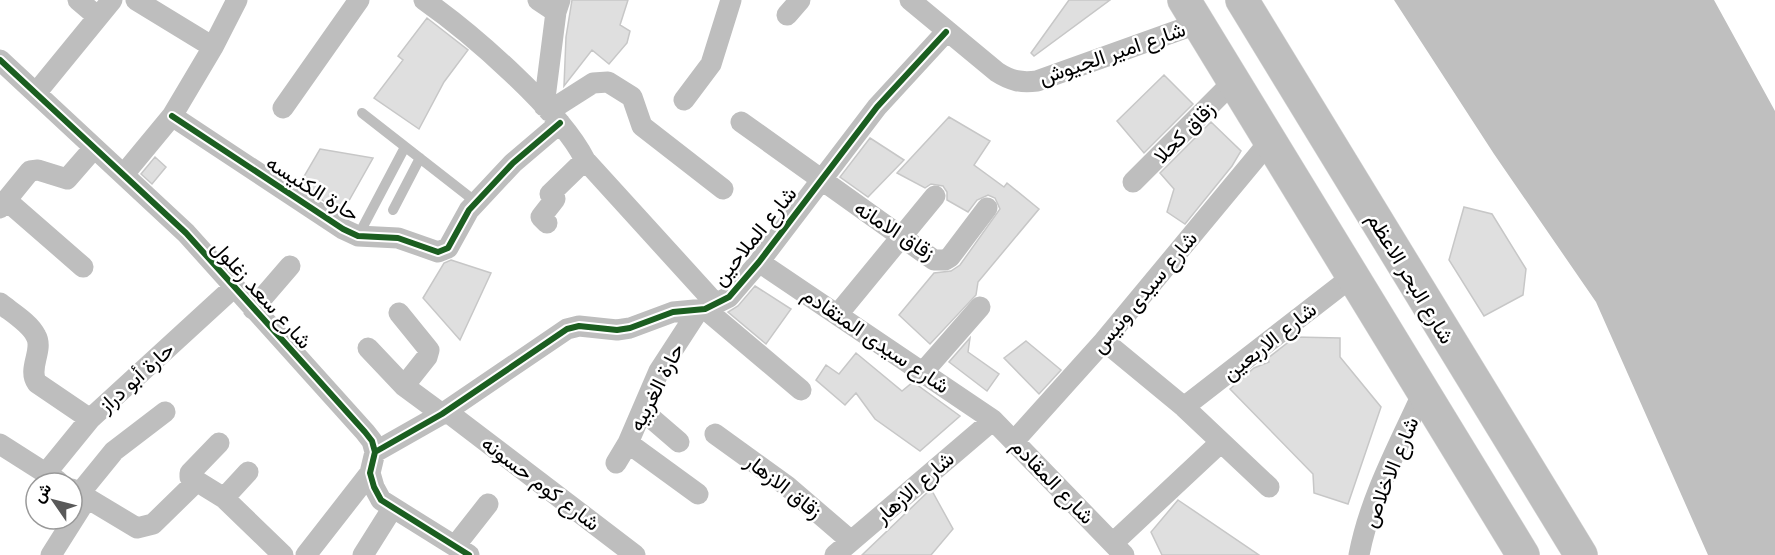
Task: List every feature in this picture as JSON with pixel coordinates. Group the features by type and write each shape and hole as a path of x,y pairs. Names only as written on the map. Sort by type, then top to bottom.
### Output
{"main road":[{"name":"شارع البحر الاعظم","path":"1242,0 1581,555"},
{"path":"1192,11 1523,555"}],"street":[{"path":"78,0 98,16"},
{"path":"36,93 112,0"},
{"path":"136,0 213,47"},
{"path":"124,174 172,116 213,47 237,0"},
{"path":"283,108 359,0"},
{"path":"423,0 494,58 551,113 576,142 585,160 706,308 801,390"},
{"path":"538,0 558,6 551,113"},
{"path":"684,100 711,64 731,0"},
{"name":"شارع امير الجيوش","path":"910,0 997,72 1009,80 1023,83 1037,81 1192,11"},
{"name":"شارع الملاحين","path":"706,308 729,297 759,262 877,106 946,32"},
{"name":"شارع سعد زغلول","path":"0,60 186,232 233,288 365,432 372,441 375,452"},
{"path":"476,202 513,163 551,113 594,83 608,81 632,97 642,126 723,189"},
{"name":"زقاق كحلا","path":"1133,182 1234,81"},
{"name":"حارة الكنيسه","path":"172,116 343,229 358,236 380,239 398,238 438,252 448,248 469,210 476,202"},
{"name":"زقاق الامانه","path":"741,122 819,180 934,260 945,260 987,207"},
{"name":"شارع سيدى ونيس","path":"1015,440 1104,341 1270,141"},
{"path":"83,267 3,204 30,171 38,170 67,179 94,148"},
{"path":"547,223 541,217 555,199 550,194 585,160"},
{"path":"838,314 935,196"},
{"name":"شارع سيدى المتقادم","path":"759,262 924,371 993,420"},
{"path":"253,309 290,266"},
{"name":"شارع الاربعين","path":"1184,407 1353,276"},
{"name":"حارة أبو دراز","path":"74,471 90,419 233,288"},
{"path":"0,303 36,336 38,347 33,374 36,383 90,419"},
{"path":"924,371 980,307"},
{"path":"306,555 370,472 375,452 444,413 567,329 592,326 617,330 643,324 673,312 706,308"},
{"name":"حارة الغربيه","path":"616,463 643,411 659,371 706,308"},
{"path":"399,314 429,350 427,357 404,386"},
{"path":"1104,341 1184,407 1269,487"},
{"name":"شارع كوم حسونه","path":"368,348 404,386 444,413 635,555"},
{"name":"شارع الاخلاص","path":"1359,555 1381,486 1424,390"},
{"path":"643,411 678,442"},
{"path":"84,476 165,412"},
{"name":"شارع المقادم","path":"993,420 1119,549"},
{"name":"شارع الازهار","path":"835,555 993,420"},
{"name":"زقاق الازهار","path":"715,434 787,486 851,541"},
{"path":"1119,549 1221,442"},
{"path":"84,497 130,525 146,527 153,524 219,443"},
{"path":"628,443 698,494"},
{"path":"0,444 42,471"},
{"path":"224,498 248,472"},
{"path":"370,472 381,500 454,550 488,504"},
{"path":"193,477 224,498 269,551"},
{"path":"363,555 392,509"},
{"path":"51,555 57,531"}],"lane":[{"path":"362,113 476,202"},
{"path":"358,236 405,147"},
{"path":"393,210 420,158"}],"shaded area":[{"path":"1394,0 1714,0 1775,111 1775,555 1708,555 1596,302 1494,154"}],"building":[{"path":"572,0 628,0 620,25 630,31 627,43 609,64 592,50 564,86 566,37"},
{"path":"1069,0 1110,0 1034,56 1031,53"},
{"path":"427,18 468,50 444,82 419,129 374,98 403,60 398,56"},
{"path":"1164,75 1193,104 1144,153 1117,121"},
{"path":"949,117 990,141 974,165 1004,187 1007,183 1039,209 978,282 976,295 930,344 899,315 934,273 951,271 960,265 1000,209 995,198 988,195 977,200 968,212 947,200 947,192 943,186 931,184 925,188 897,173"},
{"path":"1211,122 1241,151 1232,166 1185,224 1167,212 1174,189 1160,173"},
{"path":"870,138 904,160 868,197 840,177"},
{"path":"320,149 373,158 342,213 299,185"},
{"path":"155,157 166,167 152,184 141,174"},
{"path":"1464,207 1492,214 1526,269 1523,295 1484,316 1449,260"},
{"path":"451,260 491,273 460,340 423,298 444,263"},
{"path":"755,286 791,309 766,344 728,312 738,306"},
{"path":"1295,337 1340,338 1340,357 1381,407 1348,504 1314,493 1313,474 1230,389 1254,368 1269,362 1268,358"},
{"path":"970,338 968,352 999,374 987,391 949,362"},
{"path":"1026,341 1061,370 1039,394 1004,358"},
{"path":"856,353 902,391 913,382 960,416 920,451 875,419 856,393 845,405 816,380 826,365 839,374"},
{"path":"931,489 953,529 931,555 862,555"},
{"path":"1178,500 1259,555 1162,555 1151,532"}],"cycle path":[{"path":"375,452 442,414 567,329 579,326 617,330 630,328 673,312 705,309 729,297 759,262 877,107 946,32"},
{"path":"0,60 186,233 365,432 372,441 375,452 370,473 381,500 469,555"},
{"path":"172,116 343,229 358,236 398,238 438,252 448,248 469,210 513,163 560,123"}]}
